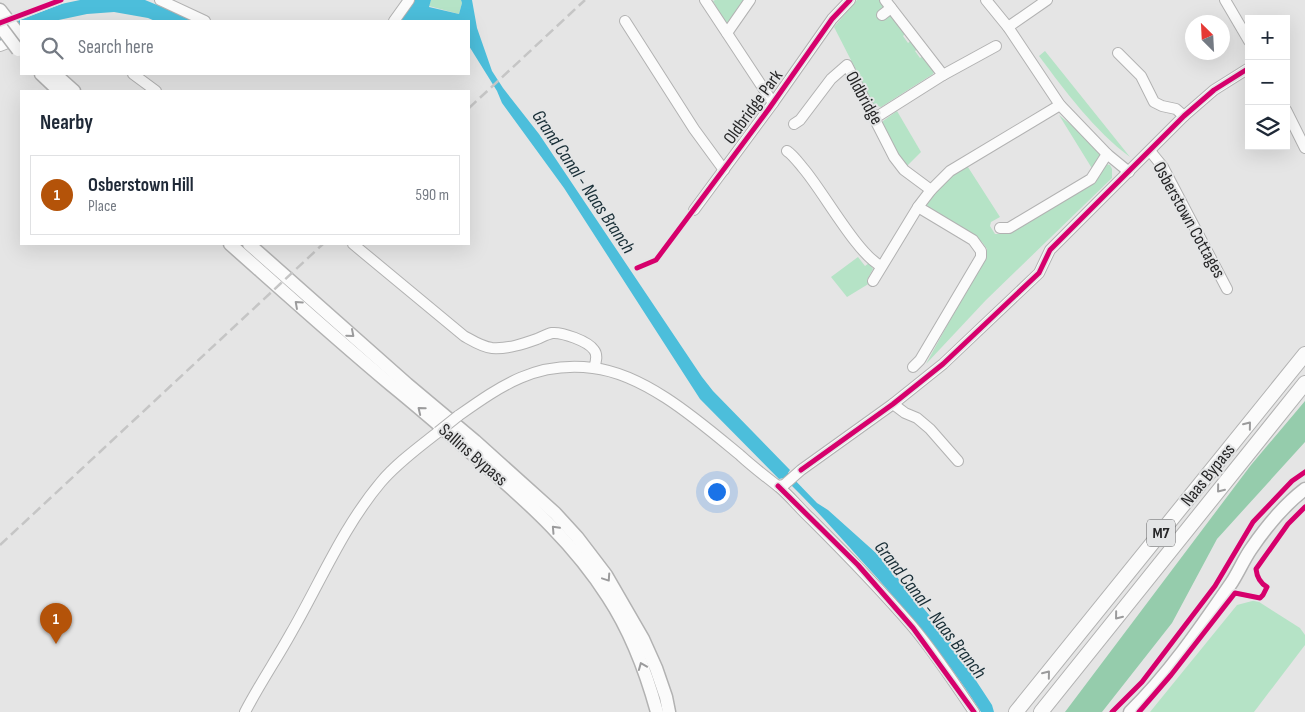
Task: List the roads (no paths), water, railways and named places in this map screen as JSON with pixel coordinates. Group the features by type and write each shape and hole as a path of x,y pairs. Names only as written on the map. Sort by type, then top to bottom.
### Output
{"highway":[{"name":"Naas Bypass","path":"1016,712 1305,354"},
{"name":"Naas Bypass","path":"1041,712 1305,383"}],"main road":[{"path":"1,11 20,42"},
{"path":"0,26 20,43"},
{"path":"41,75 58,90"},
{"path":"56,75 73,90"},
{"name":"Sallins Bypass","path":"231,245 554,527 585,565 613,606 643,668 657,712"},
{"name":"Sallins Bypass","path":"250,245 555,512 606,575 643,639 656,668 669,712"},
{"path":"1130,712 1148,694 1209,616 1250,550 1270,524 1305,489"}],"street":[{"path":"160,0 203,20"},
{"path":"395,20 409,0"},
{"name":"Oldbridge Park","path":"705,0 773,103"},
{"path":"727,33 750,0"},
{"name":"Oldbridge Park","path":"694,210 832,19 850,0"},
{"path":"986,0 1008,26 1060,105 1107,154 1129,172"},
{"path":"1008,26 1047,0"},
{"path":"1225,0 1245,34"},
{"path":"882,15 888,4 944,75"},
{"name":"Oldbridge Park","path":"625,21 694,129 724,170"},
{"path":"0,46 20,44"},
{"path":"875,118 944,75 996,46"},
{"path":"1118,53 1141,76 1154,102 1162,106 1176,108 1184,116"},
{"name":"Oldbridge","path":"794,124 800,120 844,60 894,157 904,170 931,190"},
{"path":"781,486 893,404 943,364 1039,273 1050,250 1184,116 1214,90 1245,71"},
{"path":"134,75 155,90"},
{"path":"872,281 918,207 931,190 950,171 1060,105"},
{"path":"1290,118 1305,148"},
{"path":"787,151 792,154 812,179 859,245 881,266"},
{"name":"Osberstown Cottages","path":"1150,151 1163,167 1228,289"},
{"path":"1000,228 1014,225 1090,178 1107,154"},
{"path":"913,368 920,360 982,257 982,251 972,240 918,207"},
{"path":"354,245 464,336 476,343 490,348 499,348 512,346 552,333 567,336 583,342 594,350 597,358 594,368"},
{"path":"245,712 337,550 368,498 382,481 406,457 496,389 524,376 543,370 577,367 614,372 637,382 683,409 781,486 858,565 907,621 974,712"},
{"path":"893,404 905,413 918,418 930,428 958,461"}],"water":[{"path":"80,0 145,0 194,20 153,20 114,12 87,14 59,20 20,20 61,4"},
{"path":"415,0 431,0 429,7 459,14 461,0 472,0 477,28 492,71 539,134 702,377 713,391 790,470 788,473 817,503 828,510 876,553 946,635 992,705 994,712 981,712 939,652 876,577 794,488 784,478 779,479 700,399 564,188 502,103 497,91 470,48 470,20 401,20"},
{"path":"20,20 20,34 0,42 0,28"}],"railway":[{"path":"470,107 585,0"},
{"path":"0,545 322,245"}],"place":[{"name":"Osberstown Hill","path":"56,644"}],"water label":[{"name":"Grand Canal - Naas Branch","path":"583,182"},
{"name":"Grand Canal - Naas Branch","path":"930,610"}]}
